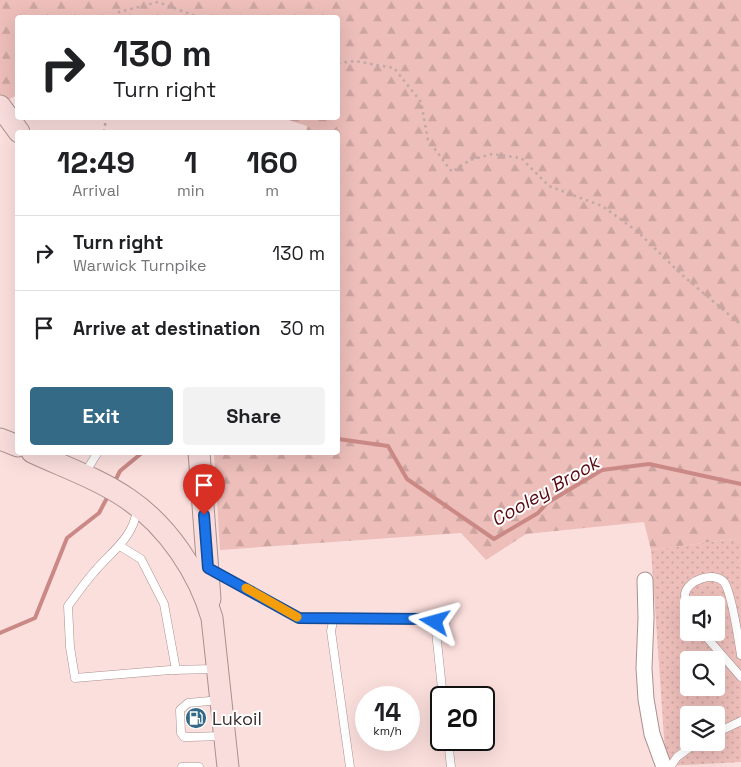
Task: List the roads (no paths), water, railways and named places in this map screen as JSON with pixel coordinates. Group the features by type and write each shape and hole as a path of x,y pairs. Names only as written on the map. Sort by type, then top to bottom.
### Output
{"main road":[{"path":"0,106 18,130"},
{"path":"39,455 111,488 145,512 180,551 204,594 212,618"},
{"path":"199,455 212,618 228,767"}],"street":[{"path":"645,580 644,668 646,699 652,734 664,767"}],"lane":[{"path":"84,475 96,455"},
{"path":"138,506 136,523 120,546 95,571 68,606 70,647 75,678 176,670 218,669"},
{"path":"120,546 141,559 164,604 176,670"},
{"path":"208,568 299,618 425,619 435,622 442,686"},
{"path":"686,596 689,584 695,581 709,578 724,582 737,630 741,656"},
{"path":"334,617 331,631 350,767"},
{"path":"710,641 741,677"},
{"path":"221,700 188,703 180,710 181,733 184,737 189,738 226,735"},
{"path":"725,729 741,721"},
{"path":"449,751 451,767"},
{"path":"670,767 677,757 685,751"},
{"path":"182,767 196,767"}],"waterway":[{"name":"Cooley Brook","path":"340,439 388,446 407,479 494,539 538,513 547,503 602,470 649,464 741,484"},
{"name":"Cooley Brook","path":"114,483 120,471 139,455"},
{"name":"Cooley Brook","path":"0,633 35,618 67,538 99,513 108,496"}],"place":[{"name":"Lukoil","path":"196,718"}]}
